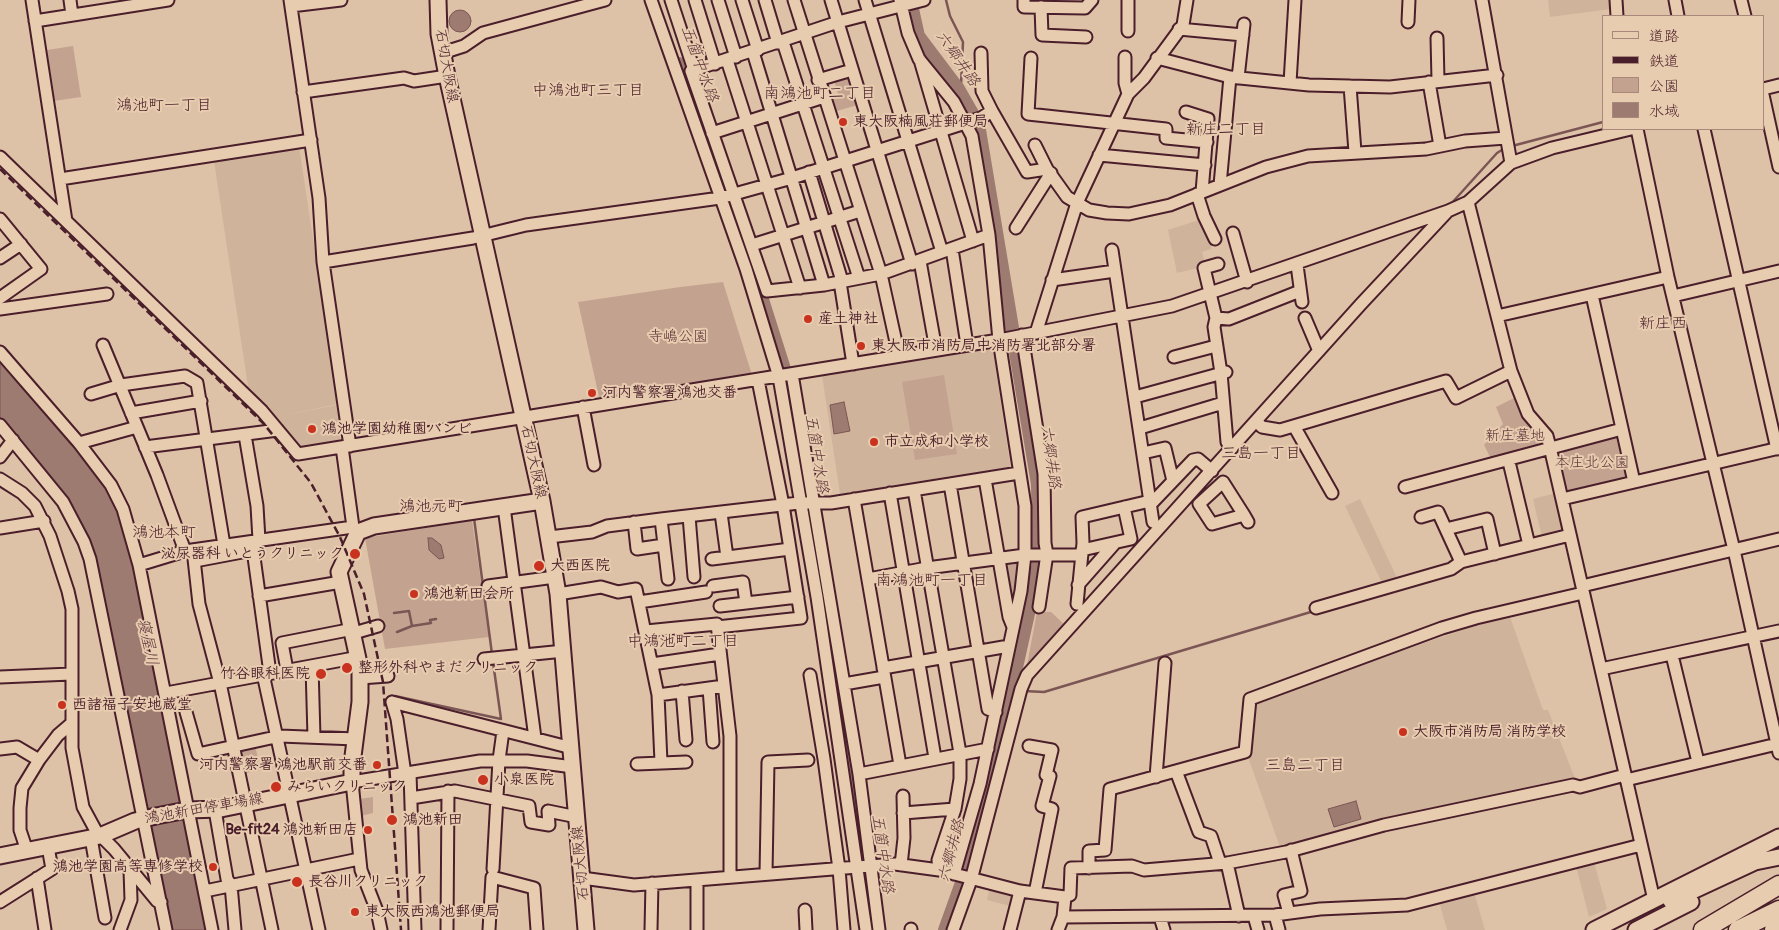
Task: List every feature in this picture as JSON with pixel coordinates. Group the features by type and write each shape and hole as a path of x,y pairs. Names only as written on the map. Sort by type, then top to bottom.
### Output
{"highway":[{"path":"1703,930 1779,885"},
{"path":"1713,930 1719,925 1779,894"},
{"path":"1738,930 1779,910"},
{"path":"1774,930 1779,928"}],"main road":[{"name":"石切大阪線","path":"438,0 439,34 442,53 542,501 558,594 586,930"},
{"path":"352,782 352,764 360,702 359,657 341,582 340,568 356,529 542,501"},
{"name":"鴻池新田停車場線","path":"0,856 95,837 145,819 188,810 215,810 352,782"},
{"path":"1594,930 1779,837"},
{"path":"1615,920 1686,895 1755,862 1779,858"},
{"path":"1636,930 1779,858"}],"street":[{"path":"32,0 66,221"},
{"path":"70,0 72,15"},
{"path":"35,21 72,15 105,5 168,0"},
{"path":"191,554 356,529 323,262 319,198 290,3 341,0"},
{"path":"442,53 464,46 484,34 605,0"},
{"path":"651,0 785,376 844,684 859,774 879,930"},
{"path":"694,70 672,3 693,0 714,64"},
{"path":"718,0 747,121 800,288"},
{"path":"742,0 772,114 824,285"},
{"path":"765,0 802,104 859,278"},
{"path":"794,0 881,274 899,356"},
{"path":"831,0 877,151 916,262 936,350"},
{"path":"865,0 909,141 947,251 967,345"},
{"path":"921,0 902,3 838,22 691,71 767,291 824,285 881,274 989,235"},
{"path":"1024,0 1024,7 1086,8 1092,0"},
{"path":"1128,0 1128,31"},
{"path":"1036,333 1077,203 1128,94 1144,78 1183,25 1188,0"},
{"path":"1290,83 1295,0"},
{"path":"1408,22 1409,0"},
{"path":"1482,0 1497,75 1511,163"},
{"path":"1616,0 1618,15"},
{"path":"1675,0 1678,15"},
{"path":"1741,0 1745,15"},
{"path":"902,3 908,33 919,59 973,241"},
{"path":"1041,7 1042,35 1086,36"},
{"path":"1179,29 1243,30 1234,77 1220,185"},
{"path":"1437,38 1434,81 1440,146"},
{"path":"981,53 982,91 1027,172 1049,171"},
{"path":"1125,57 1124,83 1128,94"},
{"path":"1031,58 1028,114 1166,128 1166,138 1206,142"},
{"path":"1157,58 1234,77 1290,83 1390,87 1497,75"},
{"path":"919,59 972,121 1025,506 1025,555 1014,628 978,793 954,874"},
{"path":"818,80 852,70"},
{"path":"303,92 404,78 414,81 447,76"},
{"path":"1764,89 1779,85"},
{"path":"1350,86 1355,152"},
{"path":"712,133 824,97"},
{"path":"1764,100 1779,167"},
{"path":"323,262 483,235 526,225 721,197 792,178 909,141 972,121 992,111"},
{"path":"1186,112 1208,119 1200,193 1204,216 1215,239"},
{"path":"0,157 262,411 298,454 785,376 1021,336 1172,306 1297,265 1448,211 1468,202 1511,163 1552,148 1627,130"},
{"path":"582,878 634,884 871,865 901,865 940,870 1020,891 1064,896 1070,895 1071,868 1132,866 1144,870 1223,863 1291,850 1384,825 1564,787 1580,787 1698,762 1778,749 1734,550 1668,277 1637,130"},
{"path":"1562,499 1778,448 1704,130"},
{"path":"1035,145 1049,171 1067,197 1089,210 1129,214 1170,205 1266,167 1308,156 1355,152 1391,152 1465,141 1506,138"},
{"path":"60,179 311,140"},
{"path":"1099,155 1204,165"},
{"path":"1016,228 1049,171"},
{"path":"808,172 841,282 853,364"},
{"path":"1468,202 1511,371 1528,414 1547,436 1550,447 1654,900"},
{"path":"752,245 860,210"},
{"path":"953,930 969,879 1021,689 1028,675 1319,351 1448,211"},
{"path":"0,298 41,269 1,222"},
{"path":"1233,233 1247,282"},
{"path":"0,258 21,244"},
{"path":"1112,250 1153,522"},
{"path":"1218,264 1204,268 1216,318 1214,327 1216,346 1223,373 1223,403 1227,442 1232,448"},
{"path":"1216,318 1229,319 1301,297 1297,265"},
{"path":"1052,280 1115,271"},
{"path":"1673,296 1779,271"},
{"path":"1497,316 1668,277"},
{"path":"0,308 107,294"},
{"path":"1592,294 1634,482"},
{"path":"1305,318 1319,351"},
{"path":"1021,336 1044,474 1045,555 1039,607"},
{"path":"103,345 191,554 199,604 220,683 272,930"},
{"path":"1174,357 1216,346"},
{"path":"0,352 79,443 111,485 123,509 139,565 212,930"},
{"path":"1256,422 1262,427 1280,430 1446,381 1456,398 1511,371"},
{"path":"1135,396 1223,373"},
{"path":"91,394 121,385 185,376 197,383 224,545"},
{"path":"717,627 801,618 783,505 758,380"},
{"path":"131,413 200,401"},
{"path":"1140,428 1223,403"},
{"path":"583,407 594,465"},
{"path":"0,425 63,502 84,542 145,819 166,930"},
{"path":"1294,426 1332,493"},
{"path":"79,443 137,427"},
{"path":"1405,487 1622,429"},
{"path":"145,447 278,430"},
{"path":"245,435 256,506 259,596 266,674 277,737 319,930"},
{"path":"0,458 13,440"},
{"path":"1143,453 1165,448 1173,481"},
{"path":"1077,604 1082,552 1082,517 1150,503 1193,460 1198,459 1216,488"},
{"path":"1510,466 1528,545"},
{"path":"549,538 592,532 607,526 634,522 854,499 1020,473"},
{"path":"0,479 30,500 44,522 61,564 71,600 73,761 81,800 95,837 105,918"},
{"path":"984,479 1009,617 1014,628"},
{"path":"1223,482 1246,518 1212,524 1199,504 1216,488 1223,482"},
{"path":"950,484 988,710 996,712"},
{"path":"914,490 960,754 960,779 955,809 938,860 940,870"},
{"path":"890,493 935,758"},
{"path":"854,499 900,765"},
{"path":"808,503 817,597 866,930"},
{"path":"504,507 535,738"},
{"path":"868,579 998,558 1082,552 1131,539 1124,507"},
{"path":"1421,516 1438,512 1461,562"},
{"path":"721,513 727,557"},
{"path":"689,516 694,577"},
{"path":"1446,529 1487,518 1495,554"},
{"path":"661,519 668,579"},
{"path":"0,528 44,522"},
{"path":"634,522 637,549 664,545"},
{"path":"1316,608 1450,569 1461,562 1570,535"},
{"path":"1089,868 1089,851 1105,850 1110,789 1245,752 1250,698 1442,628 1583,589 1779,539"},
{"path":"1078,585 1115,543"},
{"path":"139,565 224,545 256,545"},
{"path":"712,558 790,549"},
{"path":"488,586 555,577"},
{"path":"259,596 341,582"},
{"path":"639,602 743,582 746,603"},
{"path":"558,594 601,587 618,592 636,589 658,695 661,762"},
{"path":"720,606 817,597"},
{"path":"646,631 717,624 730,736 730,877"},
{"path":"287,670 282,643 378,626"},
{"path":"1600,669 1779,631"},
{"path":"844,684 919,662 1009,646"},
{"path":"484,659 564,651"},
{"path":"652,664 720,654"},
{"path":"1672,655 1698,762"},
{"path":"166,693 359,657"},
{"path":"1156,776 1165,663"},
{"path":"312,666 314,738"},
{"path":"0,677 71,674"},
{"path":"810,675 839,869 844,930"},
{"path":"360,678 388,676"},
{"path":"658,695 724,686"},
{"path":"709,688 713,742"},
{"path":"682,691 686,740"},
{"path":"415,930 411,798 397,719 392,702 572,748"},
{"path":"186,712 198,754 277,737 356,739"},
{"path":"27,851 20,830 20,797 22,788 39,760 58,735 72,723"},
{"path":"493,869 499,760 503,731"},
{"path":"1029,746 1052,750 1046,775 1050,776 1042,806 1052,808 1035,893"},
{"path":"0,749 17,747 39,760"},
{"path":"859,774 988,748"},
{"path":"381,930 377,911 362,878 352,782 464,763 499,760 573,767"},
{"path":"766,874 768,762 808,760"},
{"path":"637,764 686,762"},
{"path":"1176,771 1199,832 1212,836 1223,863 1239,916"},
{"path":"411,798 448,791 529,806 531,822 549,826 548,811 577,816"},
{"path":"446,930 448,791"},
{"path":"901,865 904,838 903,796"},
{"path":"903,813 955,809"},
{"path":"215,810 224,850 227,879 231,885 235,930"},
{"path":"95,837 114,849 157,901 161,902"},
{"path":"1063,917 1254,916 1289,914 1320,909 1407,905 1641,846"},
{"path":"0,902 52,869 48,847"},
{"path":"1289,914 1284,895 1301,891 1291,850"},
{"path":"205,891 359,859"},
{"path":"120,930 131,900 130,870"},
{"path":"489,930 492,877 534,888 537,930"},
{"path":"38,878 45,930"},
{"path":"697,880 697,930"},
{"path":"651,930 652,883"},
{"path":"1010,930 1020,891"},
{"path":"1058,930 1063,917 1064,896"},
{"path":"805,910 806,930"},
{"path":"1275,915 1279,930"},
{"path":"1254,916 1258,930"},
{"path":"1160,917 1164,930"}],"shaded area":[{"path":"1548,0 1610,0 1611,9 1550,17"},
{"path":"299,146 338,404 281,416 337,405 340,415 340,441 301,449 274,417 249,393 214,161"},
{"path":"1202,219 1212,239 1211,249 1202,252 1206,266 1177,273 1168,230"},
{"path":"990,348 993,351 1011,470 840,494 822,375"},
{"path":"1556,493 1563,527 1560,533 1542,537 1533,499"},
{"path":"1360,499 1398,580 1384,587 1345,506"},
{"name":"大阪市消防局 消防学校","path":"1509,614 1543,710 1548,710 1576,781 1281,850 1247,754 1252,702"},
{"path":"1594,862 1607,909 1589,917 1576,866"},
{"path":"990,887 1017,893 1014,907 987,900"},
{"path":"1474,892 1485,930 1447,930 1439,901"}],"green space":[{"path":"73,46 81,97 54,101 47,50"},
{"path":"852,71 861,104 830,113 826,98 838,94 833,77"},
{"name":"寺嶋公園","path":"723,282 752,375 681,387 599,397 578,302"},
{"path":"944,375 957,454 915,460 902,382"},
{"name":"新庄墓地","path":"1516,397 1527,424 1543,440 1545,446 1492,461 1484,445 1503,424 1496,407"},
{"name":"本庄北公園","path":"1619,435 1629,473 1626,479 1569,493 1564,489 1555,451"},
{"path":"472,520 489,637 385,649 365,538"},
{"path":"1019,558 1013,610 1000,561"},
{"path":"1037,612 1051,612 1065,625 1027,665"},
{"path":"255,744 260,770 242,774 236,748"},
{"path":"373,797 373,813 361,816 359,799"}],"water":[{"path":"460,10 468,13 471,21 468,29 460,32 452,29 449,21 452,13"},
{"name":"寝屋川","path":"0,360 101,478 114,501 130,544 209,930 169,930 92,550 80,520 65,495 0,417"},
{"path":"844,402 850,431 834,434 830,405"},
{"path":"428,538 432,538 441,545 444,558 439,559 429,550"},
{"path":"1356,801 1361,819 1334,827 1328,809"}],"waterway":[{"name":"六郷井路","path":"910,0 918,36 958,89 978,124 1038,484 1039,564 1011,690 964,877 945,930"},
{"path":"946,0 950,16 963,42 961,85 958,89"},
{"name":"五箇中水路","path":"679,64 725,188 784,369 798,442"},
{"path":"1512,146 1602,122"},
{"path":"1450,205 1497,153 1505,148"},
{"path":"471,519 474,518 492,654"},
{"path":"372,534 416,527"},
{"path":"1461,568 1475,564"},
{"name":"五箇中水路","path":"819,569 861,829"},
{"path":"394,613 409,611 412,626 397,632"},
{"path":"1024,691 1044,692 1314,611"},
{"path":"412,626 431,623 430,620 436,619"},
{"path":"395,696 501,719 493,662"},
{"path":"1013,677 1025,670"}],"railway":[{"path":"0,169 264,424 311,483 340,537 364,594 383,682 401,930"}],"place":[{"name":"東大阪楠風荘郵便局","path":"843,122"},
{"name":"産土神社","path":"808,319"},
{"name":"東大阪市消防局中消防署北部分署","path":"861,346"},
{"name":"河内警察署鴻池交番","path":"592,393"},
{"name":"鴻池学園幼稚園バンビ","path":"312,429"},
{"name":"市立成和小学校","path":"874,442"},
{"name":"泌尿器科 いとうクリニック","path":"355,554"},
{"name":"大西医院","path":"539,566"},
{"name":"鴻池新田会所","path":"414,594"},
{"name":"整形外科やまだクリニック","path":"347,668"},
{"name":"竹谷眼科医院","path":"321,674"},
{"name":"西諸福子安地蔵堂","path":"62,705"},
{"name":"大阪市消防局 消防学校","path":"1403,732"},
{"name":"河内警察署 鴻池駅前交番","path":"377,765"},
{"name":"小泉医院","path":"483,780"},
{"name":"みらいクリニック","path":"276,787"},
{"name":"鴻池新田","path":"392,820"},
{"name":"Be-fit24 鴻池新田店","path":"368,830"},
{"name":"鴻池学園高等専修学校","path":"213,867"},
{"name":"長谷川クリニック","path":"297,882"},
{"name":"東大阪西鴻池郵便局","path":"355,912"}],"district":[{"name":"中鴻池町三丁目","path":"588,91"},
{"name":"南鴻池町二丁目","path":"820,94"},
{"name":"鴻池町一丁目","path":"164,106"},
{"name":"新庄二丁目","path":"1226,130"},
{"name":"新庄西","path":"1663,324"},
{"name":"三島一丁目","path":"1261,454"},
{"name":"鴻池元町","path":"431,507"},
{"name":"鴻池本町","path":"164,533"},
{"name":"南鴻池町一丁目","path":"932,581"},
{"name":"中鴻池町二丁目","path":"683,642"},
{"name":"三島二丁目","path":"1305,766"}]}
